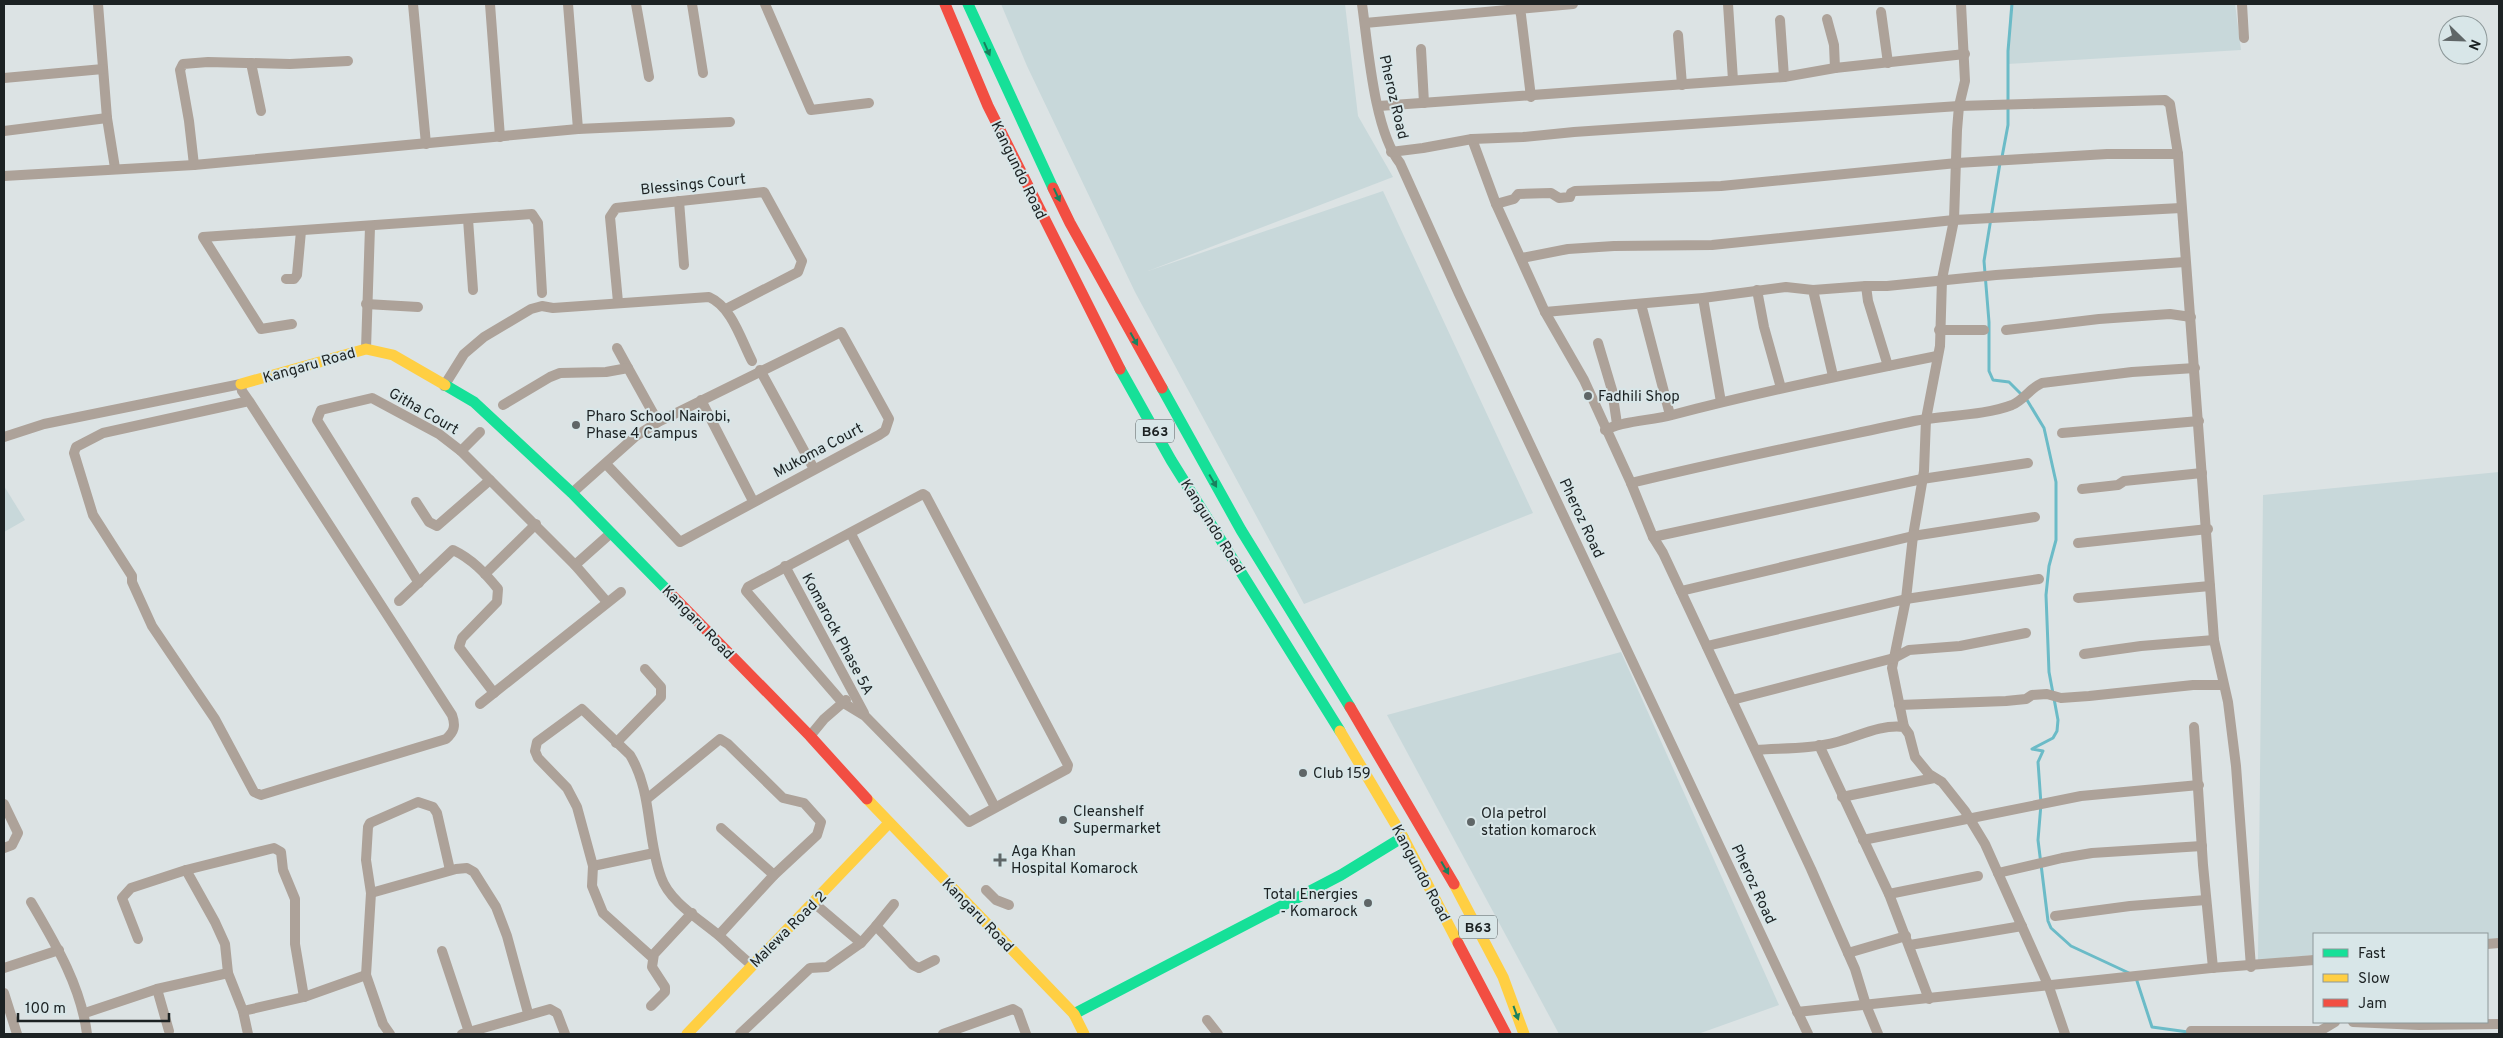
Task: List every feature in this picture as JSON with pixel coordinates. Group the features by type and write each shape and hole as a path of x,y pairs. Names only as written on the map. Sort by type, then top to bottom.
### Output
{"main road":[{"name":"Kangundo Road","path":"945,4 988,106 1104,340 1171,460 1336,723 1403,837 1506,1034"},
{"name":"Kangundo Road","path":"968,4 989,54 1070,223 1241,530 1346,700 1452,880 1504,977 1524,1034"},
{"name":"Kangaru Road","path":"241,384 366,348 393,355 474,402 572,493 810,736 889,823 1074,1014 1084,1034"},
{"name":"Malewa Road 2","path":"686,1034 698,1029 752,965 814,903 889,823"},
{"path":"1074,1014 1341,875 1403,837"}],"street":[{"path":"98,4 107,118 115,168"},
{"path":"413,4 426,144"},
{"path":"490,4 500,137"},
{"path":"568,4 578,129"},
{"path":"636,4 649,77"},
{"path":"692,4 704,73"},
{"path":"765,4 811,110 869,103"},
{"name":"Pheroz Road","path":"1362,4 1379,106 1391,152 1400,163 1459,294 1808,1034"},
{"path":"1364,23 1519,6 1573,4"},
{"path":"1728,4 1733,80"},
{"path":"1961,4 1965,81 1959,106 1954,220 1942,279 1937,356 1926,419 1924,471 1913,536 1899,644 1892,668 1904,727 1909,734 1915,757 1934,778 1942,782 1970,819 1988,850 2049,987 2065,1034"},
{"path":"2244,38 2242,5 2253,4"},
{"path":"1519,6 1531,96"},
{"path":"1881,12 1888,63"},
{"path":"1827,19 1834,46 1835,68"},
{"path":"1780,20 1784,77"},
{"path":"1678,35 1682,84"},
{"path":"1421,49 1424,104"},
{"path":"1379,106 1784,77 1835,68 1965,54"},
{"path":"194,165 180,70 183,64 208,62 290,64 348,61"},
{"path":"251,63 261,110"},
{"path":"4,78 104,69"},
{"path":"1391,152 1472,139 1959,106 2165,100 2172,109 2178,154 2185,262 2208,529 2214,640 2228,702 2236,766 2251,966"},
{"path":"4,131 107,118"},
{"path":"4,176 115,168 194,165 578,129 730,122"},
{"path":"1472,139 1496,204 1545,312 1584,380 1605,430 1631,483 1653,537 1663,553 1756,750 1848,953 1866,1006 1878,1034"},
{"path":"1496,204 1514,199 1518,194 1551,193 1559,198 1570,196 1575,191 1716,184 1721,186 1957,163 2107,154 2178,154"},
{"name":"Blessings Court","path":"618,302 610,217 616,208 764,192 802,261 798,272 726,309"},
{"path":"679,201 684,265"},
{"path":"1522,258 1568,249 1614,246 1712,245 1954,220 2181,208"},
{"path":"292,324 261,329 203,237 370,227 532,214 538,223 542,293"},
{"path":"468,219 473,290"},
{"path":"366,348 370,227"},
{"path":"286,279 294,279 297,275 302,231"},
{"path":"1545,312 1641,304 1679,298 1703,298 1786,287 1814,290 1887,286 1942,279 1980,278 1996,274 2185,262"},
{"path":"1866,286 1868,301 1888,366"},
{"path":"1757,290 1764,327 1781,388"},
{"path":"1814,290 1833,376"},
{"path":"444,386 455,367 474,344 531,309 542,306 553,308 709,296 726,309 752,361"},
{"path":"1703,298 1721,402"},
{"path":"366,304 418,307"},
{"path":"1641,304 1670,415"},
{"path":"2006,330 2098,319 2170,314 2191,317"},
{"path":"1939,330 1984,330"},
{"name":"Mukoma Court","path":"606,464 680,542 878,435 888,426 889,419 885,409 844,334 838,332 760,370"},
{"path":"1598,343 1612,390 1617,424"},
{"path":"617,348 658,422"},
{"path":"1605,430 1617,424 1670,415 1833,376 1937,356"},
{"path":"503,405 560,373 606,372 628,368"},
{"path":"1631,483 1726,460 1926,419 2004,408 2025,396 2030,388 2042,383 2132,372 2195,368"},
{"path":"572,493 636,436 658,422 760,370 814,469"},
{"path":"4,437 44,424 241,384 242,391 249,401 455,722 452,734 446,739 259,795 254,792 215,719 152,626 132,576 93,515 74,453 76,447 103,433 249,401"},
{"name":"Githa Court","path":"419,583 317,420 321,410 372,398 439,434 461,451 536,524 607,602"},
{"path":"700,400 753,501"},
{"path":"2062,433 2199,421"},
{"path":"461,451 480,432"},
{"path":"1653,537 1922,479 2028,464"},
{"path":"2082,489 2118,485 2124,481 2202,472"},
{"path":"416,502 429,522 437,526 490,480"},
{"path":"925,495 1055,739 1068,765 1067,768 968,822 865,716 842,702 747,594 748,587 851,534 925,495"},
{"path":"1681,591 1913,536 2036,517"},
{"path":"485,574 536,524"},
{"path":"2078,543 2208,529"},
{"path":"575,565 611,533"},
{"path":"851,534 995,807"},
{"path":"399,602 453,550 466,556 485,574 498,589 497,602 462,638 459,647 494,693"},
{"name":"Komarock Phase 5A","path":"786,566 853,697 865,716"},
{"path":"1707,646 1906,599 2039,579"},
{"path":"2078,598 2210,586"},
{"path":"480,704 621,592"},
{"path":"1732,700 1894,658 1909,650 1960,646 2026,633"},
{"path":"2084,654 2141,646 2214,640"},
{"path":"616,743 661,697 661,687 645,669"},
{"path":"1899,705 2006,701 2026,699 2032,695 2047,694 2061,698 2124,694 2194,685 2223,685"},
{"path":"810,736 842,702 853,697"},
{"path":"653,958 603,913 592,886 593,866 577,808 567,788 538,758 535,746 582,709 630,755 636,764 648,798 654,853 661,880 692,913 752,965"},
{"path":"1756,750 1819,745 1838,741 1854,734 1871,733 1877,728 1904,727"},
{"path":"2194,727 2206,900 2213,968"},
{"path":"648,798 720,739 724,740 783,798 804,803 821,822 817,835 774,875 719,935"},
{"path":"1819,745 1908,940 1929,999"},
{"path":"1842,797 1934,778"},
{"path":"1863,840 2082,796 2199,785"},
{"path":"390,1034 383,1024 366,975 371,893 366,860 366,833 370,823 418,802 433,807 437,813 450,870"},
{"path":"4,804 18,833 12,844 4,848"},
{"path":"721,828 774,875"},
{"path":"1998,874 2062,858 2092,853 2202,846"},
{"path":"138,940 122,898 131,888 186,870 271,848 281,852 283,870 295,899 295,944 304,997"},
{"path":"593,866 654,853"},
{"path":"371,893 450,870 467,868 474,872 496,907 508,936 528,1014"},
{"path":"186,870 218,929 224,944 228,973 243,1010 248,1034"},
{"path":"1888,894 1978,876"},
{"path":"986,890 996,900 1009,905"},
{"path":"2055,916 2130,906 2206,900"},
{"path":"31,902 59,950 85,1013 88,1034"},
{"path":"814,903 860,943"},
{"path":"740,1034 810,968 827,967 860,943 894,904"},
{"path":"651,1006 665,992 665,987 652,968 654,954 692,913"},
{"path":"876,926 913,965 919,968 935,960"},
{"path":"1848,953 1908,940 2022,926"},
{"path":"4,968 59,950"},
{"path":"442,951 465,1033 497,1029 528,1014 550,1008 555,1010 564,1034"},
{"path":"1797,1012 2049,987 2213,968 2313,960"},
{"path":"85,1013 157,989 228,973"},
{"path":"243,1010 304,997 366,975"},
{"path":"157,989 169,1031"},
{"path":"4,992 17,1034"},
{"path":"943,1034 1013,1009 1018,1012 1026,1034"},
{"path":"1207,1020 1218,1034"},
{"path":"2191,1030 2218,1032 2305,1032 2320,1031 2333,1023"},
{"path":"2369,1023 2418,1026 2499,1024"}],"shaded area":[{"path":"1001,4 1345,4 1358,116 1393,177 1148,271 1383,191 1533,513 1304,604 1135,292 1027,66"},
{"path":"2010,4 2235,4 2241,50 2007,64"},
{"path":"2499,472 2499,940 2488,941 2488,933 2313,933 2313,955 2258,960 2263,495"},
{"path":"4,486 25,520 4,532"},
{"path":"1621,652 1779,1005 1698,1034 1559,1034 1387,715"}],"waterway":[{"path":"2002,157 2008,125 2008,51 2012,4"},
{"path":"2000,163 1984,261 1989,322 1989,371 1993,380 2009,382 2027,400 2044,428 2056,482 2056,540 2049,566 2046,595 2049,672 2058,720 2057,731 2053,738 2032,749 2043,751 2038,762 2041,804 2038,840 2048,921 2051,928 2071,946 2129,973"},
{"path":"2136,978 2152,1027 2188,1032"}],"traffic: fast":[{"path":"968,4 1053,188"},
{"path":"1120,369 1171,460 1340,731"},
{"path":"445,385 474,402 572,493 669,592"},
{"path":"1162,388 1241,530 1350,707"},
{"path":"1074,1014 1341,875 1403,837"}],"traffic: slow":[{"path":"241,384 366,349 393,355 445,385"},
{"path":"1340,731 1403,837 1458,943"},
{"path":"867,799 1074,1014 1084,1034"},
{"path":"687,1034 889,823"},
{"path":"1454,884 1503,977 1524,1034"}],"traffic: jam":[{"path":"945,4 988,106 1120,369"},
{"path":"1053,188 1070,223 1162,388"},
{"path":"669,592 810,736 867,799"},
{"path":"1350,707 1454,884"},
{"path":"1458,943 1506,1034"}],"place":[{"name":"Fadhili Shop","path":"1588,396"},
{"name":"Pharo School Nairobi, Phase 4 Campus","path":"576,425"},
{"name":"Club 159","path":"1303,773"},
{"name":"Cleanshelf Supermarket","path":"1063,820"},
{"name":"Ola petrol station komarock","path":"1471,822"},
{"name":"Aga Khan Hospital Komarock","path":"1000,860"},
{"name":"Total Energies - Komarock","path":"1368,903"}]}
